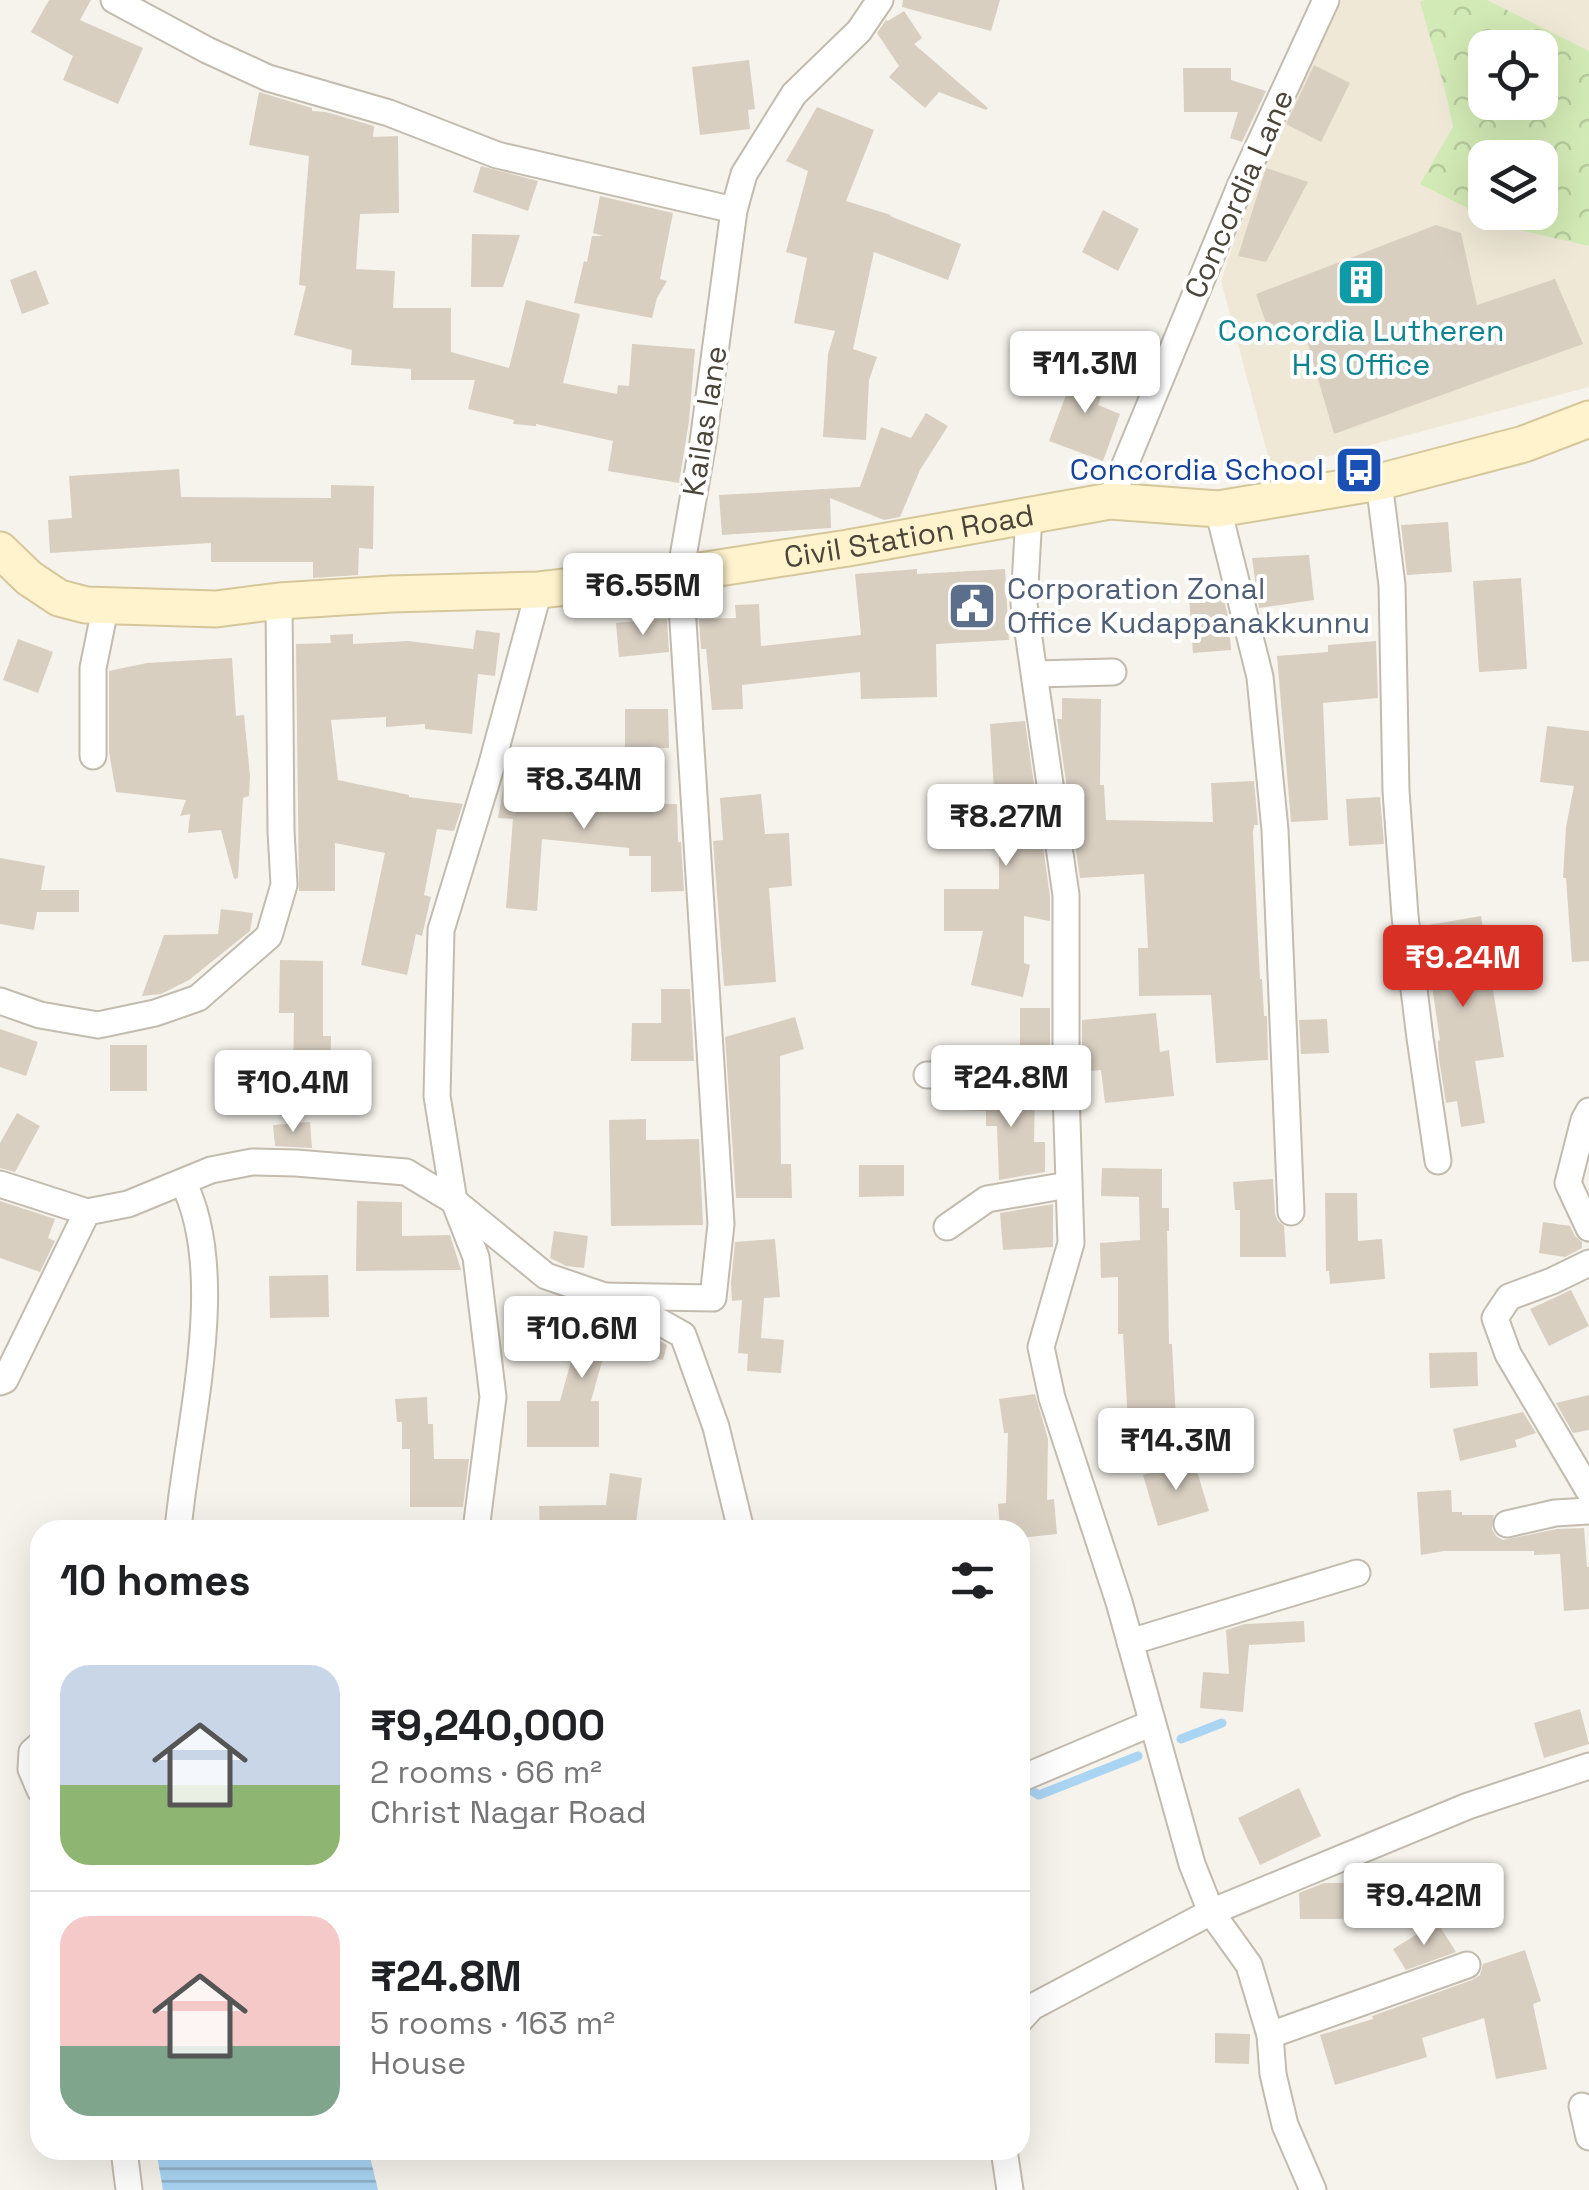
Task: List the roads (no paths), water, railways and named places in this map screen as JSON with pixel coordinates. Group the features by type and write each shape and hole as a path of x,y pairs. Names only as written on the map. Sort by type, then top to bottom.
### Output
{"main road":[{"name":"Civil Station Road","path":"0,550 29,578 58,598 86,605 216,608 390,594 539,590 680,574 848,548 1110,501 1218,509 1379,482 1524,444 1589,419"}],"street":[{"path":"114,0 268,78 389,113 497,155 734,210"},
{"name":"Kailas lane","path":"602,1296 713,1298 721,1224 680,574 704,442 734,210 744,174 794,94 859,31 880,0"},
{"name":"Concordia Lane","path":"1110,501 1241,184 1326,0"},
{"path":"1379,482 1392,585 1396,791 1405,916 1438,1160"},
{"path":"1218,509 1262,696 1274,830 1291,1212"},
{"path":"1029,514 1024,604 1066,894 1071,1243 1042,1347 1052,1398 1130,1642 1192,1864 1211,1912 1249,1965 1270,2035 1273,2074 1285,2125 1313,2190"},
{"path":"477,1520 494,1398 476,1258 454,1201 437,1096 441,930 539,590"},
{"path":"0,1001 40,1015 98,1025 155,1014 198,998 269,936 284,885 278,601"},
{"path":"93,756 93,668 106,604"},
{"path":"1035,674 1113,672"},
{"path":"927,1074 1066,1076"},
{"path":"1589,1110 1568,1182 1589,1228"},
{"path":"0,1184 86,1212 128,1204 212,1170 252,1162 406,1172 454,1201 546,1276 628,1304 683,1334 716,1427 739,1520"},
{"path":"179,1520 199,1383 205,1282 195,1205 183,1182"},
{"path":"948,1227 987,1199 1068,1185"},
{"path":"0,1382 6,1380 86,1212"},
{"path":"1589,1262 1509,1297 1495,1318 1508,1354 1589,1490"},
{"path":"1508,1524 1589,1510"},
{"path":"1130,1642 1357,1573"},
{"path":"1030,1774 1152,1723"},
{"path":"1030,2009 1211,1912 1468,1806 1589,1766"},
{"path":"1270,2035 1467,1965"},
{"path":"1582,2106 1589,2138"},
{"path":"125,2160 129,2190"},
{"path":"1006,2160 1010,2190"}],"water":[{"path":"158,2160 371,2160 378,2190 163,2190"}],"waterway":[{"path":"1181,1739 1222,1723"},
{"path":"1030,1790 1039,1795 1138,1756"}],"place":[{"name":"Concordia Lutheren H.S Office","path":"1361,282"},
{"name":"Concordia School","path":"1359,470"},
{"name":"Corporation Zonal Office Kudappanakkunnu","path":"972,606"}]}
